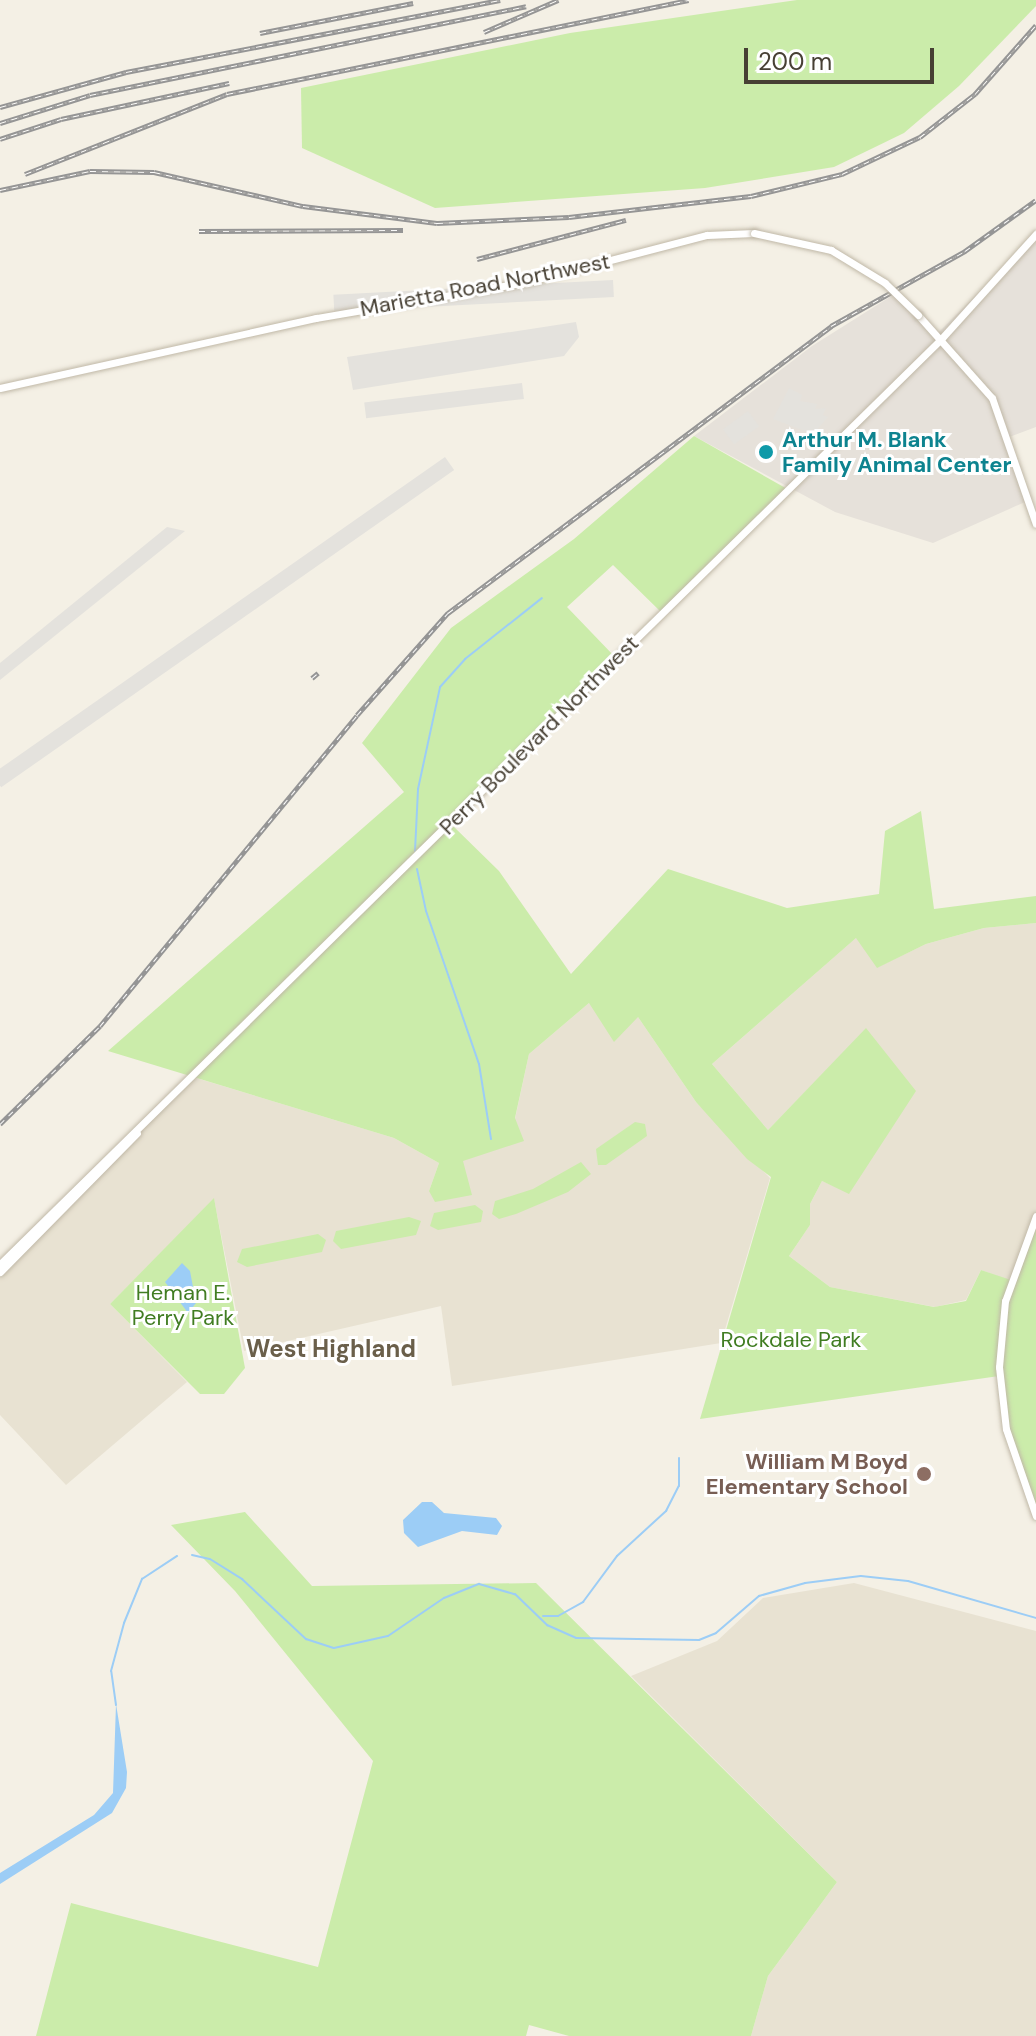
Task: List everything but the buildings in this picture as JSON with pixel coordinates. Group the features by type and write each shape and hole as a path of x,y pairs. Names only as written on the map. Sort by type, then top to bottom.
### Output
{"street":[{"name":"Marietta Road Northwest","path":"0,388 316,318 526,282 707,235 754,233 831,250 885,283 918,315 992,398 1036,524"},
{"name":"Perry Boulevard Northwest","path":"0,1264 941,339 1036,234"},
{"name":"Perry Boulevard Northwest","path":"0,1272 132,1143 138,1131"},
{"path":"1036,1216 1005,1301 999,1367 1006,1429 1036,1516"}],"shaded area":[{"path":"1036,235 1036,427 1004,439 1025,502 933,543 835,512 694,436 812,346 893,295 935,336"},
{"path":"613,280 614,297 334,312 333,295"},
{"path":"576,322 579,337 564,356 353,390 347,357"},
{"path":"522,383 524,399 366,418 364,402"},
{"path":"789,388 802,395 800,401 817,404 815,409 826,408 823,415 828,417 813,434 773,419"},
{"path":"748,411 759,426 734,445 723,429"},
{"path":"445,457 454,470 1,787 0,769"},
{"path":"167,527 185,531 0,680 0,663"},
{"path":"1036,923 1036,1222 1011,1281 981,1270 966,1300 935,1307 830,1287 789,1256 810,1225 810,1204 822,1181 850,1193 866,1029 768,1130 712,1064 857,937 878,967 926,944 984,928"},
{"path":"589,1003 638,1017 696,1102 770,1178 721,1343 452,1386 441,1306 244,1351 214,1199 110,1304 187,1382 66,1485 0,1415 0,1273 193,1077 394,1138 439,1163 429,1191 471,1195 462,1161 515,1119 529,1054"},
{"path":"854,1583 1036,1631 1036,2036 751,2036 768,1976 837,1882 631,1676 717,1641 763,1598"}],"green space":[{"path":"797,0 1036,0 1036,6 959,86 904,133 834,167 705,188 435,208 302,148 301,88 570,33"},
{"name":"Rockdale Park","path":"694,436 789,490 662,613 613,565 567,607 615,657 452,825 499,871 571,974 668,869 787,908 879,894 885,831 921,811 934,909 1036,896 1036,923 984,928 926,944 877,968 856,938 712,1064 768,1130 866,1028 916,1091 849,1194 822,1181 810,1204 810,1225 789,1256 830,1287 934,1307 966,1301 981,1270 1011,1280 1036,1222 1036,1516 1017,1469 999,1376 700,1419 771,1177 747,1159 696,1102 638,1017 614,1042 589,1003 529,1054 515,1118 524,1141 463,1161 472,1195 435,1202 429,1191 439,1163 394,1138 108,1051 404,792 362,743 451,628 574,539"},
{"path":"635,1122 645,1124 647,1136 606,1165 598,1165 596,1149"},
{"path":"581,1162 591,1174 568,1192 499,1219 492,1214 495,1201 533,1189"},
{"name":"Heman E. Perry Park","path":"214,1198 245,1368 224,1394 200,1394 110,1304"},
{"path":"475,1205 483,1211 481,1222 438,1230 430,1226 434,1213"},
{"path":"409,1217 421,1221 416,1235 341,1249 333,1241 336,1231"},
{"path":"318,1234 326,1240 322,1252 247,1267 237,1262 242,1249"},
{"path":"245,1512 312,1586 536,1583 837,1882 768,1976 751,2036 569,2036 529,2025 526,2036 36,2036 71,1903 318,1967 373,1761 235,1591 171,1525"}],"water":[{"path":"182,1263 190,1271 196,1303 188,1313 165,1282"},
{"path":"422,1502 432,1502 444,1513 496,1518 502,1526 497,1535 462,1531 418,1547 404,1533 403,1520"},
{"path":"116,1704 127,1772 126,1788 112,1813 0,1884 0,1873 94,1815 113,1793"}],"waterway":[{"path":"415,851 418,789 440,687 465,659 542,598"},
{"path":"417,869 426,911 479,1064 491,1139"},
{"path":"543,1616 558,1616 583,1602 617,1556 666,1511 679,1486 679,1458"},
{"path":"192,1555 210,1559 242,1579 306,1639 334,1648 388,1636 444,1598 479,1584 515,1594 547,1625 576,1638 699,1640 716,1633 759,1596 805,1583 861,1576 908,1581 1036,1618"},
{"path":"116,1705 111,1671 124,1623 142,1579 177,1556"}],"railway":[{"path":"0,107 126,72 500,0"},
{"path":"484,32 558,0"},
{"path":"25,174 227,94 689,0"},
{"path":"260,33 413,3"},
{"path":"0,123 90,95 526,6"},
{"path":"0,190 90,171 154,172 303,206 437,223 569,217 751,196 842,174 920,137 975,94 1036,25"},
{"path":"0,139 61,119 229,83"},
{"path":"0,1124 100,1026 357,715 448,613 831,326 965,251 1036,200"},
{"path":"477,259 626,220"},
{"path":"199,231 403,230"},
{"path":"312,678 318,673"}],"place":[{"name":"Arthur M. Blank Family Animal Center","path":"766,452"},
{"name":"William M Boyd Elementary School","path":"924,1474"}],"district":[{"name":"West Highland","path":"331,1349"}]}
